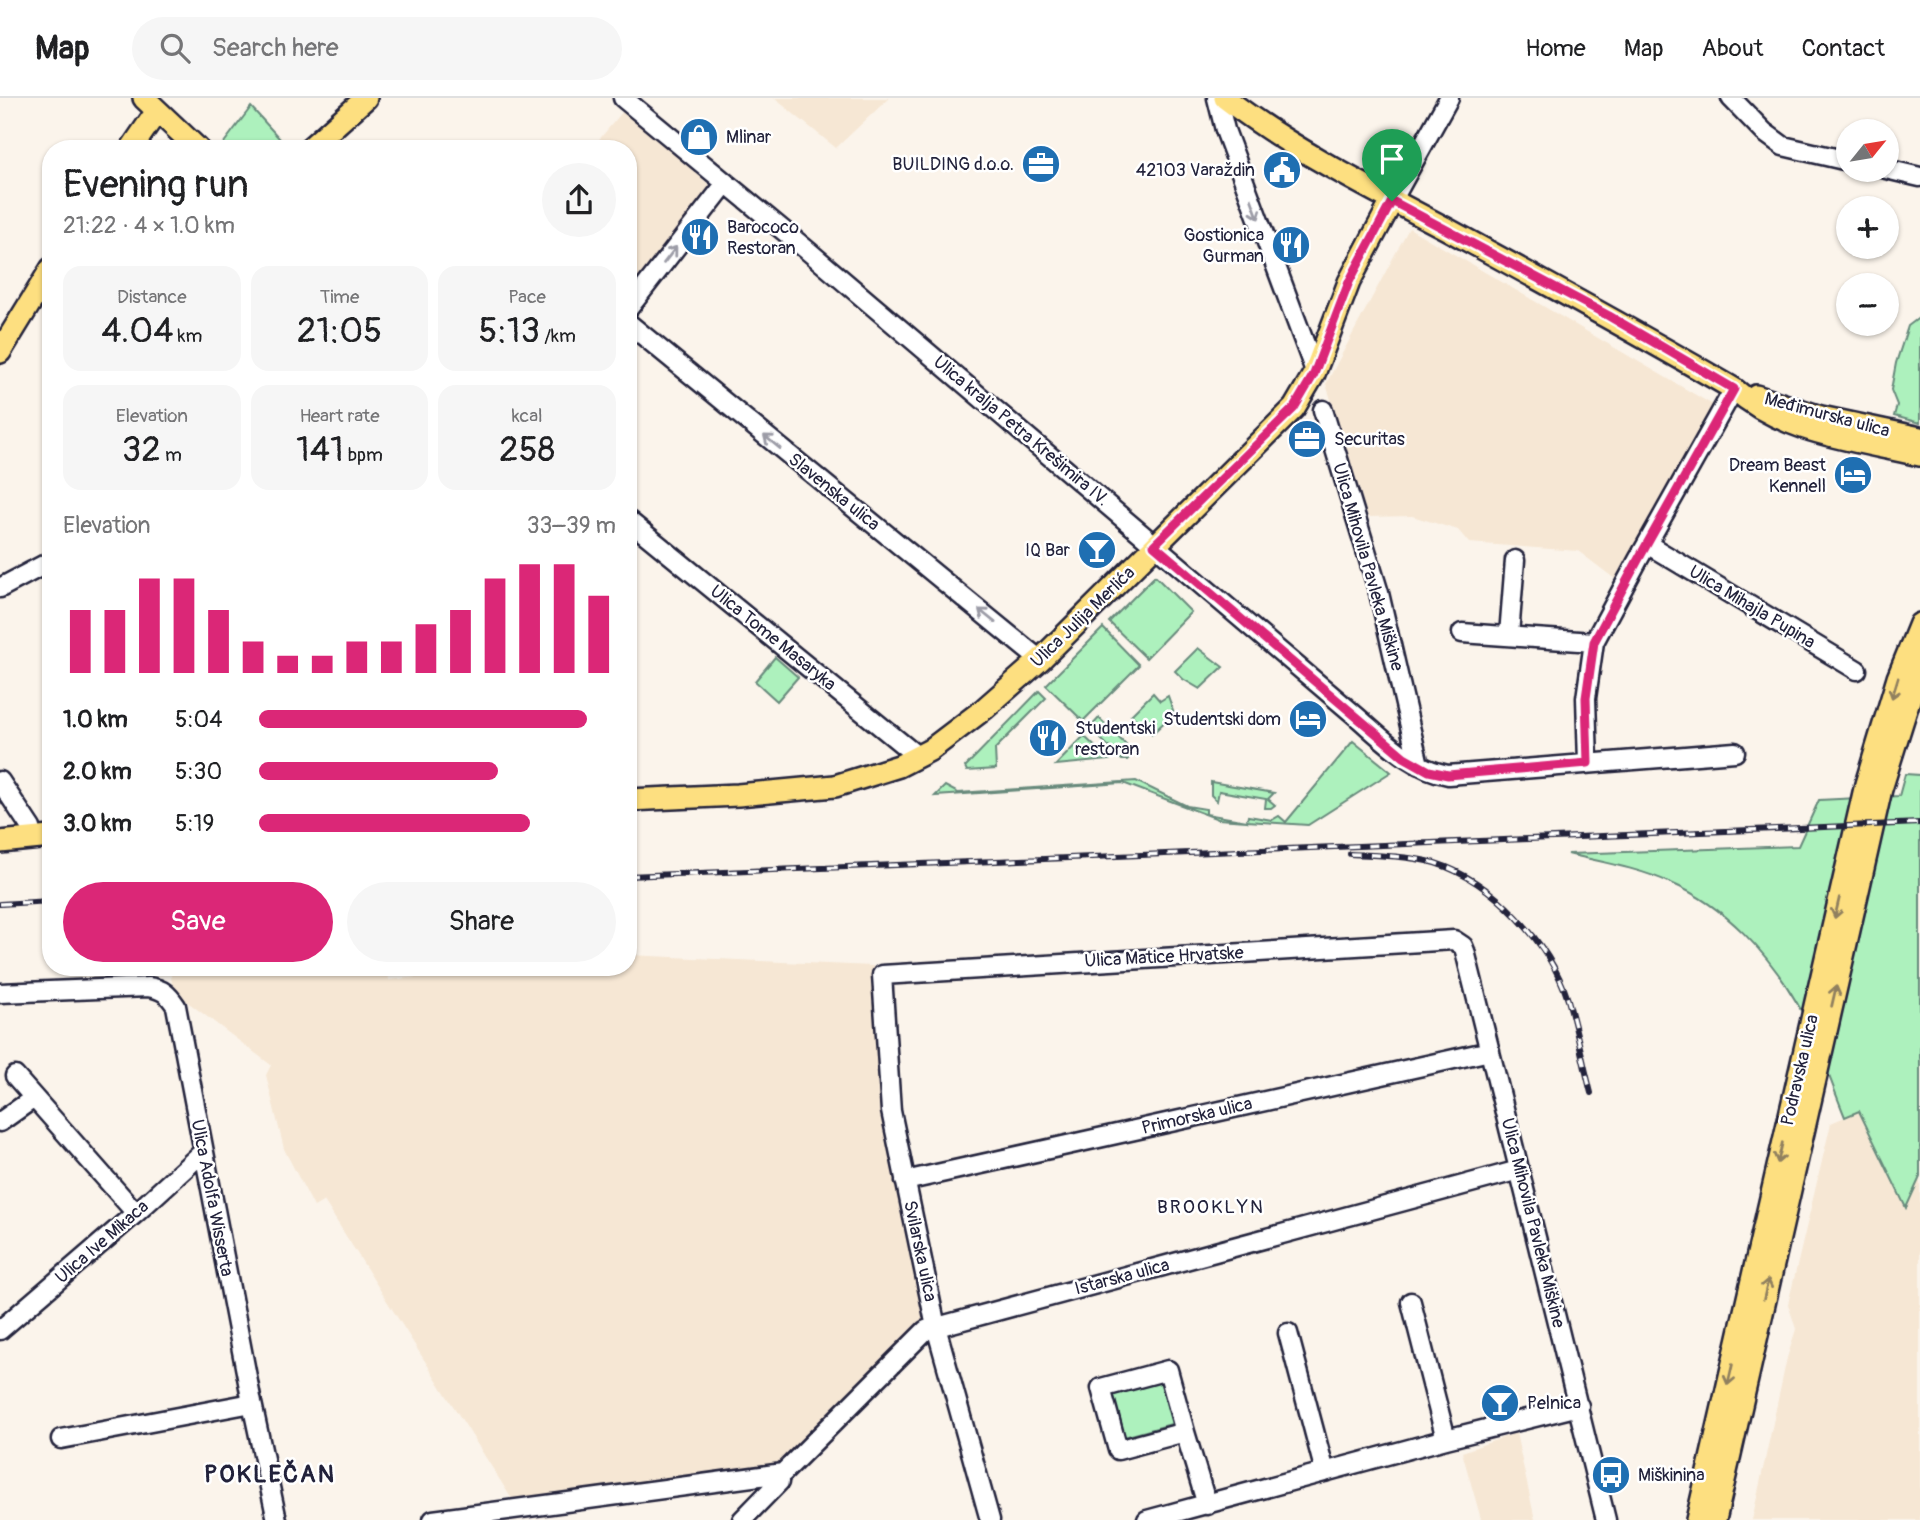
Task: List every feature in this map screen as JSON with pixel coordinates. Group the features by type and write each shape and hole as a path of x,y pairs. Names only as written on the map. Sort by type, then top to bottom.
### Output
{"main road":[{"path":"319,140 366,98"},
{"name":"Međimurska ulica","path":"1224,98 1260,124 1392,201 1609,316 1734,389 1763,411 1788,423 1920,455"},
{"path":"136,140 156,102 176,130 188,140"},
{"name":"Ulica Julija Merlića","path":"637,800 738,795 835,786 883,772 917,756 963,726 1040,660 1294,408 1315,370 1349,282 1392,201"},
{"path":"0,352 42,284"},
{"name":"Međimurska ulica","path":"1734,389 1821,416 1920,438"},
{"name":"Podravska ulica","path":"1697,1520 1866,784 1898,678 1920,624"},
{"name":"Podravska ulica","path":"1715,1520 1881,789 1920,665"},
{"path":"0,842 42,838"}],"street":[{"name":"Ulica kralja Petra Krešimira IV.","path":"623,98 807,250 1404,757 1429,771 1448,775 1735,752"},
{"path":"1217,98 1226,130 1315,370"},
{"path":"1392,201 1449,98"},
{"path":"1731,98 1764,132 1783,146 1836,158"},
{"path":"176,130 182,140"},
{"path":"1899,173 1920,177"},
{"path":"637,297 726,183"},
{"name":"Slavenska ulica","path":"637,330 1040,660"},
{"path":"1588,763 1586,698 1594,642 1734,389"},
{"name":"Ulica Mihovila Pavleka Miškine","path":"1323,410 1379,593 1419,765"},
{"name":"Ulica Tome Masaryka","path":"637,527 917,756"},
{"name":"Ulica Mihajla Pupina","path":"1647,544 1857,670"},
{"path":"1509,635 1515,559"},
{"path":"0,588 42,566"},
{"path":"1462,633 1594,642"},
{"path":"0,781 31,828 42,838"},
{"name":"Ulica Mihovila Pavleka Miškine","path":"1445,941 1454,940 1463,946 1606,1520"},
{"name":"Ulica Matice Hrvatske","path":"882,975 1445,941"},
{"name":"Svilarska ulica","path":"882,975 891,1111 936,1327 990,1520"},
{"name":"Ulica Adolfa Wisserta","path":"0,993 148,987 160,989 169,995 176,1006 202,1152 277,1520"},
{"name":"Primorska ulica","path":"905,1181 1490,1051"},
{"path":"15,1076 136,1213"},
{"path":"0,1122 34,1098"},
{"name":"Ulica Ive Mikaca","path":"0,1330 136,1213 202,1152"},
{"name":"Istarska ulica","path":"778,1474 787,1470 926,1330 1519,1170"},
{"path":"1411,1302 1446,1439"},
{"path":"1289,1333 1325,1472"},
{"path":"1185,1432 1118,1450 1101,1388 1168,1370 1207,1505"},
{"path":"61,1439 252,1403"},
{"path":"1147,1520 1579,1406"},
{"path":"433,1520 778,1474 779,1482 742,1520"}],"shaded area":[{"path":"774,98 889,98 836,148"},
{"path":"624,110 713,188 637,285 637,140 599,140"},
{"path":"1409,228 1713,405 1615,579 1578,551 1469,543 1458,530 1412,516 1368,517 1326,384"},
{"path":"637,955 873,966 884,1117 929,1316 783,1464 697,1480 515,1504 324,1201 314,1207 284,1149 266,1075 271,1065 173,991 171,976 389,976 389,980 426,976 637,976"},
{"path":"1859,1111 1906,1207 1920,1177 1920,1520 1752,1520 1787,1358 1796,1329 1788,1304 1831,1123"},
{"path":"1516,1433 1535,1520 1479,1520 1481,1519 1462,1452"}],"green space":[{"path":"251,107 281,140 226,140"},
{"path":"1920,317 1920,423 1894,416 1897,405 1891,390 1908,326"},
{"path":"1155,576 1191,612 1146,658 1109,622"},
{"path":"1103,628 1139,665 1083,721 1046,685"},
{"path":"1198,648 1223,667 1200,689 1175,671"},
{"path":"775,657 798,677 777,701 755,681"},
{"path":"1039,691 1046,698 995,749 996,769 967,771 965,767"},
{"path":"1153,693 1160,701 1168,696 1174,713 1152,734 1131,715"},
{"path":"1099,718 1134,753 1127,760 1122,760 1090,728"},
{"path":"1084,736 1109,760 1056,765"},
{"path":"1353,741 1391,772 1308,825 1247,821 1248,816 1272,820 1279,816 1286,822"},
{"path":"1905,774 1920,775 1920,1177 1906,1208 1859,1111 1845,1117 1804,1016 1773,966 1759,949 1709,904 1671,883 1633,869 1568,854 1798,846 1819,800 1899,796"},
{"path":"1136,781 1187,806 1206,809 1206,814 1246,821 1218,819 1123,783 935,796 945,786 958,793"},
{"path":"1211,782 1274,793 1268,799 1275,805 1265,808 1266,799 1219,791 1217,801 1211,795"},
{"path":"1163,1379 1175,1423 1124,1437 1112,1393"}],"railway":[{"path":"637,876 1920,823"},
{"path":"1350,854 1404,857 1435,863 1457,872 1498,899 1533,936 1559,978 1568,1000 1591,1093"},
{"path":"0,904 42,902"}],"place":[{"name":"Mlinar","path":"699,137"},
{"name":"BUILDING d.o.o.","path":"1041,164"},
{"name":"42103 Varaždin","path":"1282,170"},
{"name":"Barococo Restoran","path":"700,237"},
{"name":"Gostionica Gurman","path":"1291,245"},
{"name":"Securitas","path":"1307,439"},
{"name":"Dream Beast Kennell","path":"1853,475"},
{"name":"IQ Bar","path":"1097,550"},
{"name":"Studentski dom","path":"1308,719"},
{"name":"Studentski restoran","path":"1048,738"},
{"name":"Pelnica","path":"1500,1403"},
{"name":"Miškinina","path":"1611,1475"}],"district":[{"name":"BROOKLYN","path":"1211,1207"},
{"name":"POKLEČAN","path":"270,1474"}],"route":[{"path":"1392,201 1609,316 1734,389 1594,642 1586,698 1588,763 1448,775 1429,771 1404,757 1154,545 1294,408 1314,374 1349,282 1392,201"}]}
